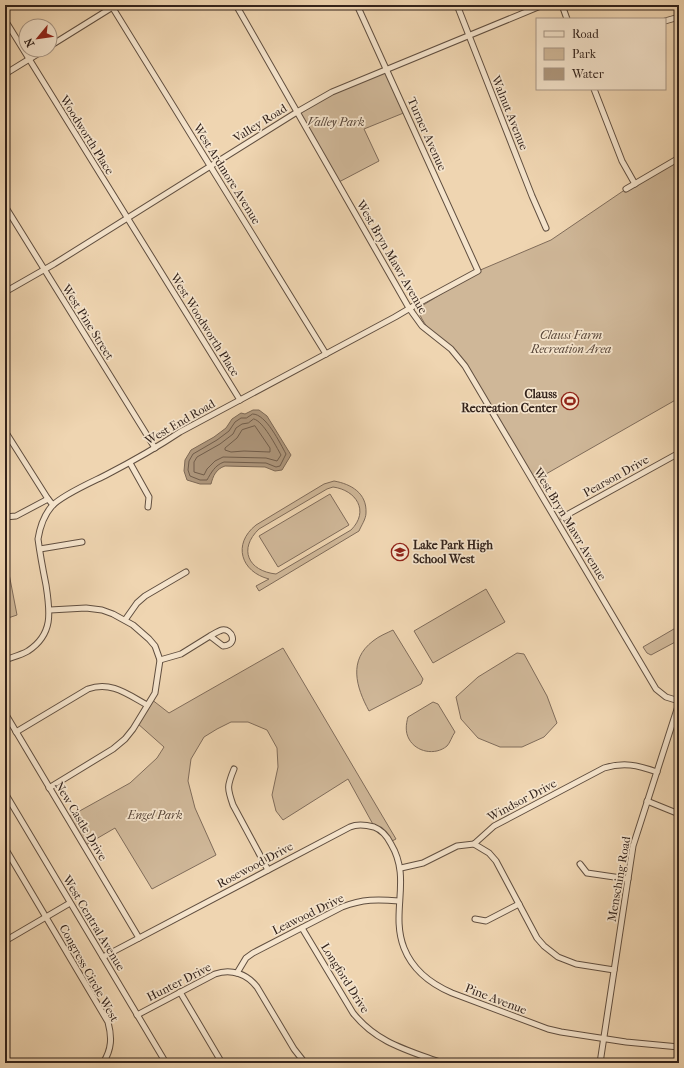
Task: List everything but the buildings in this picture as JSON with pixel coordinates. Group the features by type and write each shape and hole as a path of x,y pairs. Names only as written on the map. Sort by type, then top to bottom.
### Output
{"street":[{"name":"West Bryn Mawr Avenue","path":"236,5 409,308 422,326 451,349 465,366 656,689 666,697 679,702"},
{"name":"Turner Avenue","path":"357,5 478,271"},
{"name":"Walnut Avenue","path":"457,5 529,189 546,228"},
{"name":"Valley Road","path":"5,292 297,112 332,92 543,5"},
{"path":"562,5 567,18"},
{"path":"58,41 113,6"},
{"name":"West Ardmore Avenue","path":"113,6 326,354"},
{"path":"666,21 679,17"},
{"name":"Woodworth Place","path":"5,20 153,260"},
{"path":"5,74 29,59"},
{"path":"594,90 622,161 635,184"},
{"path":"626,189 679,158"},
{"name":"West Pine Street","path":"5,206 155,448"},
{"name":"West Woodworth Place","path":"153,260 240,400"},
{"name":"West End Road","path":"5,660 27,651 39,642 48,624 50,610 38,539 40,529 48,510 53,505 155,448 180,432 478,271"},
{"path":"5,432 53,505"},
{"name":"Pearson Drive","path":"563,517 679,453"},
{"path":"130,462 149,498 148,508"},
{"path":"5,517 16,516 48,499"},
{"path":"40,549 82,542"},
{"path":"125,620 135,606 145,596 186,572"},
{"path":"49,788 121,743 133,729 155,693 160,660 155,646 149,638 125,620 102,610 86,608 50,610"},
{"path":"160,660 181,654 210,636"},
{"path":"16,732 88,689 97,686 108,686 148,705"},
{"name":"Mensching Road","path":"600,1063 632,846 679,702"},
{"name":"New Castle Drive","path":"5,713 139,938"},
{"name":"Windsor Drive","path":"474,844 494,826 604,768 617,765 637,765 657,772"},
{"path":"234,769 228,784 233,805 268,870"},
{"name":"West Central Avenue","path":"5,793 166,1063"},
{"path":"647,801 679,814"},
{"name":"Rosewood Drive","path":"103,957 350,827 359,825 375,828 382,832 393,847 401,868"},
{"path":"401,868 423,863 457,846 474,844 488,853 496,861 537,938 550,951 558,957 576,964 614,970"},
{"name":"Congress Circle West","path":"5,848 108,1022 111,1045 103,1063"},
{"path":"580,864 587,872 628,879"},
{"name":"Pine Avenue","path":"401,868 398,928 404,949 412,963 428,980 438,987 548,1029 604,1039 679,1047"},
{"name":"Leawood Drive","path":"237,973 246,958 253,953 342,907 354,902 368,900 399,901"},
{"path":"5,942 70,903"},
{"path":"475,919 486,921 519,904"},
{"name":"Longford Drive","path":"302,928 361,1024 383,1040 442,1063"},
{"name":"Hunter Drive","path":"137,1015 215,974 227,971 237,973"},
{"path":"237,973 250,979 257,987 294,1049 305,1063"},
{"path":"180,992 222,1063"}],"green space":[{"name":"Valley Park","path":"386,69 406,112 364,129 379,161 337,183 297,112"},
{"name":"Clauss Farm Recreation Area","path":"679,158 679,398 532,482 465,366 451,349 432,335 417,309 478,271 551,240 626,189"},
{"path":"334,481 340,482 352,487 361,495 366,506 366,515 359,531 259,591 256,586 269,579 259,575 246,564 242,549 244,540 256,525 324,484","holes":["333,487 341,489 354,497 358,502 360,509 357,523 351,530 276,574 259,569 253,564 249,558 249,544 259,529 327,489"]},
{"path":"330,494 349,525 278,567 259,536"},
{"path":"5,553 17,615 5,619"},
{"path":"486,589 505,622 433,663 414,631"},
{"path":"679,626 679,640 651,655 647,653 643,647"},
{"path":"393,630 423,679 421,684 369,711 364,702 358,683 357,665 365,648 375,639"},
{"name":"Engel Park","path":"283,648 396,839 390,842 375,828 348,779 283,820 276,811 272,795 278,767 277,748 267,730 248,722 231,722 204,737 191,759 188,781 195,808 216,855 152,889 115,828 84,846 67,818 130,783 157,758 164,747 137,723 151,699 169,713"},
{"path":"517,653 524,654 547,696 557,723 544,737 522,747 500,747 478,738 461,719 456,697 478,677"},
{"path":"433,702 438,704 455,732 447,746 432,752 421,750 416,747 409,739 406,728 408,717"}],"water":[{"path":"253,410 259,410 267,416 291,455 282,470 275,471 265,467 225,466 215,473 211,484 200,484 187,480 184,471 185,460 191,450 214,437 226,428 232,419 241,413 245,414"}],"place":[{"name":"Clauss Recreation Center","path":"570,401"},
{"name":"Lake Park High School West","path":"400,552"}]}
